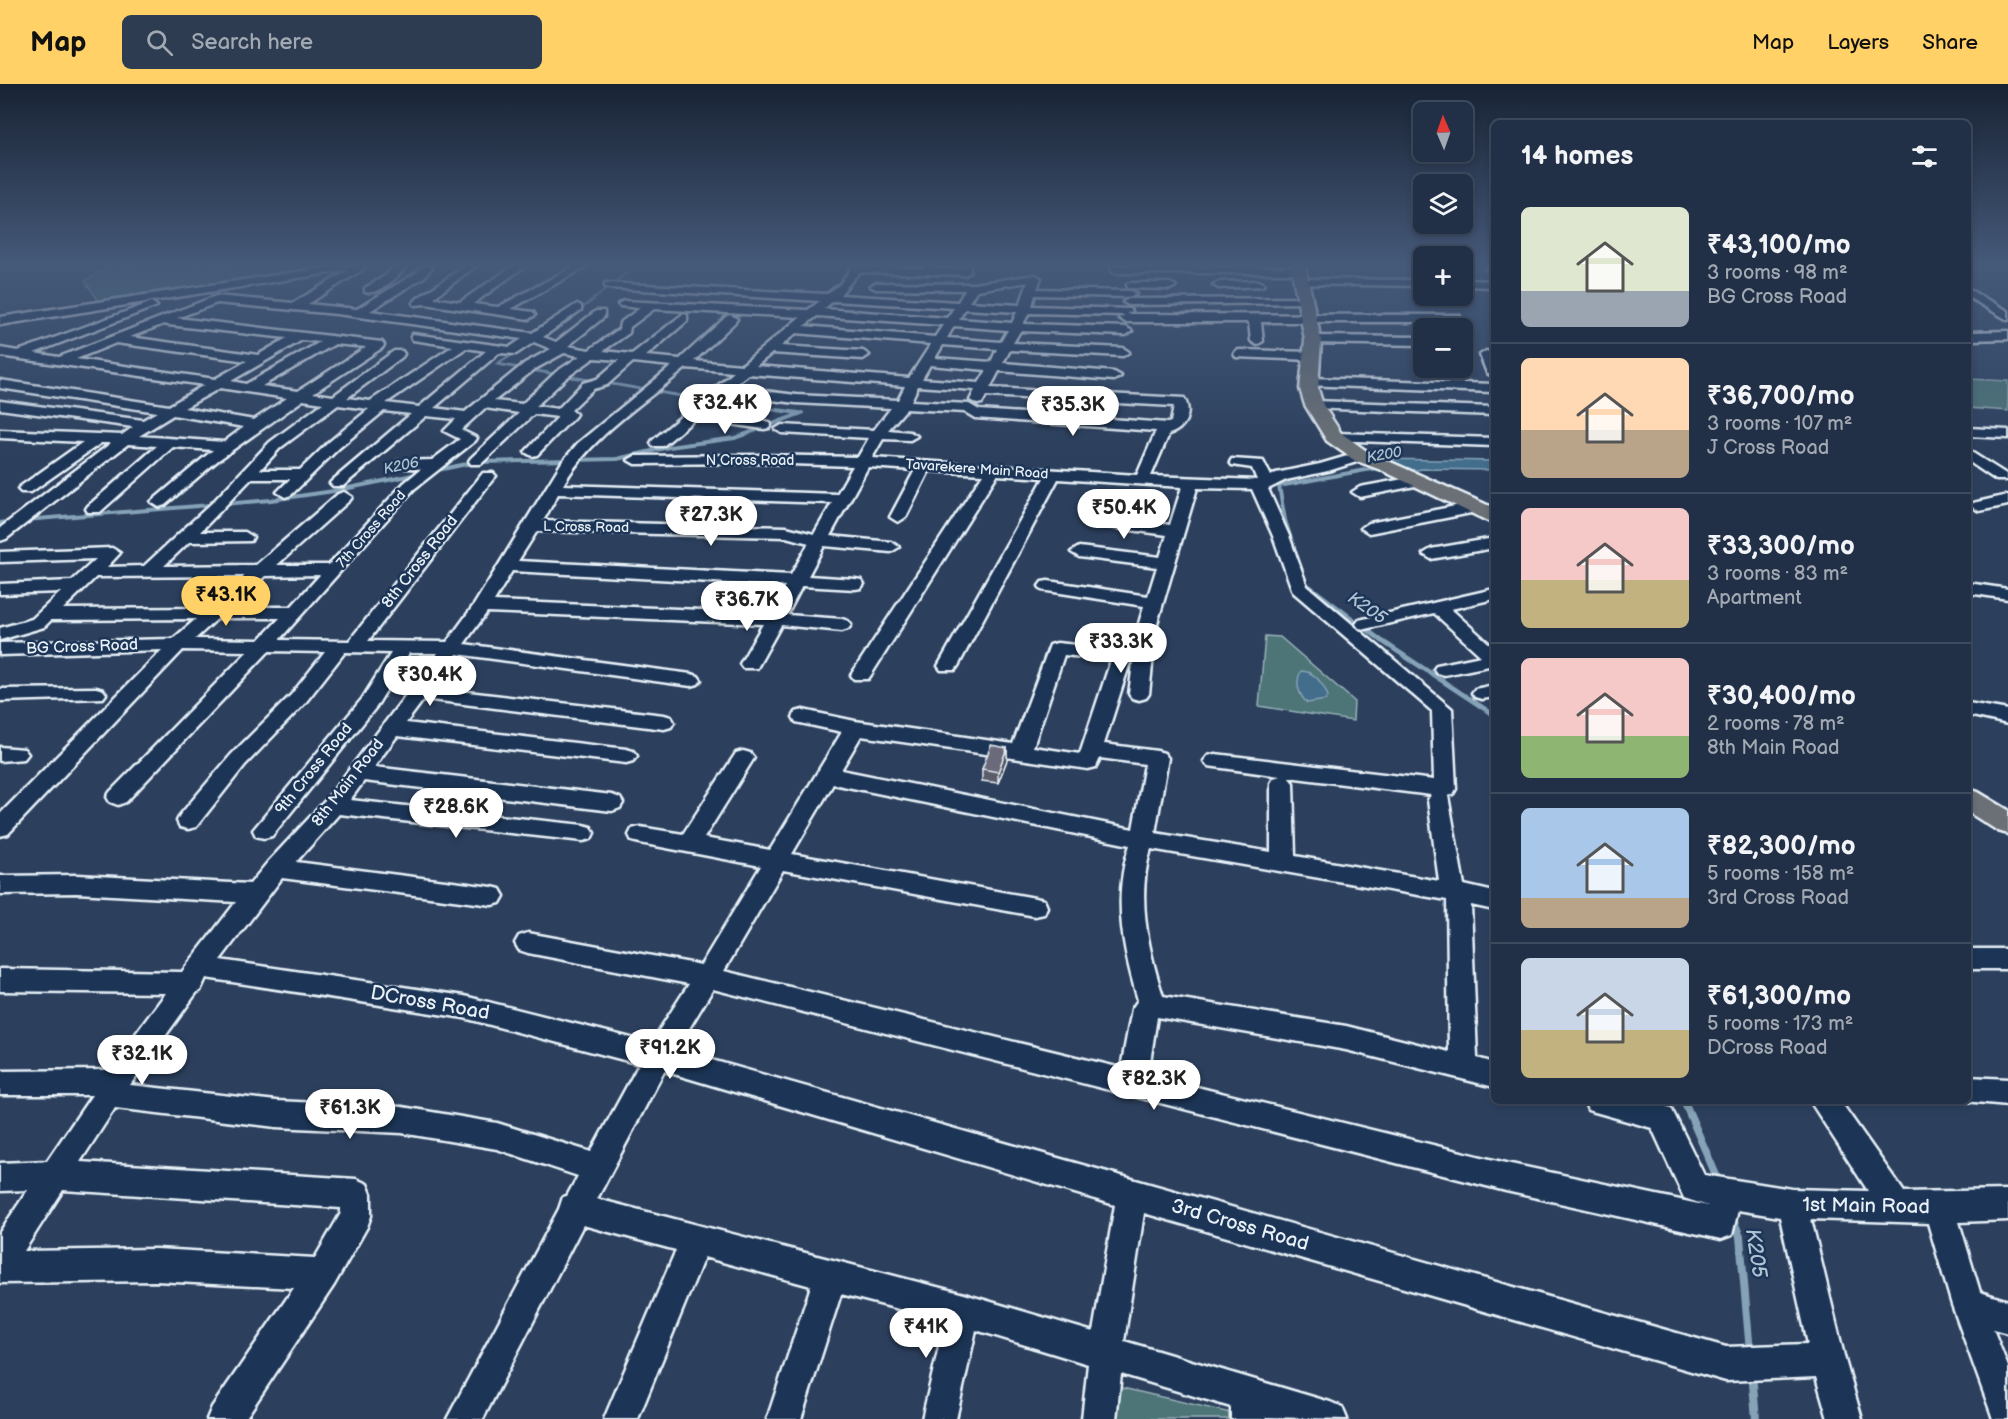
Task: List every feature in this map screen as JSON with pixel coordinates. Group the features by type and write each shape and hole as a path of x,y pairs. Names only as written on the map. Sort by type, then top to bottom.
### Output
{"main road":[{"path":"1310,328 1313,340 1309,382 1314,405 1334,437 1369,459 1485,509"},
{"path":"1971,801 2008,824"}],"street":[{"path":"0,363 91,328"},
{"path":"62,360 142,328"},
{"path":"159,502 187,476 254,424 378,345 235,328"},
{"path":"470,328 534,337 560,348 683,364 982,389 1179,401 1181,406 1178,424 1174,428 1163,431 1142,480"},
{"path":"417,337 512,351 547,328"},
{"name":"7th Cross Road","path":"118,797 335,570 409,486 470,438 452,431 530,366 560,348 583,328"},
{"path":"476,460 561,375 624,328"},
{"path":"561,413 588,386 602,382 670,328"},
{"name":"8th Main Road","path":"0,1260 112,1089 196,975 276,868 334,806 482,606 567,465 583,446 683,364 720,328"},
{"path":"750,664 884,424 903,404 913,382 947,328"},
{"path":"972,412 1014,328"},
{"path":"1113,397 1114,376 1123,352 1126,328"},
{"path":"1256,328 1257,341"},
{"path":"658,442 793,329 1004,346 1123,352"},
{"path":"0,536 21,517 145,425 300,336"},
{"path":"1971,336 2005,337"},
{"path":"114,339 259,359"},
{"path":"250,387 334,339"},
{"path":"1313,340 1413,341"},
{"path":"285,492 377,406 464,344"},
{"path":"138,371 180,349"},
{"path":"0,828 178,644 262,571 421,412 496,349"},
{"path":"771,349 863,356"},
{"path":"0,352 377,406 468,416"},
{"path":"149,571 221,503 275,445 398,354"},
{"path":"1240,354 1311,357"},
{"path":"1486,355 1491,366"},
{"path":"928,360 1114,376"},
{"path":"1309,382 1443,382 1491,388"},
{"path":"0,384 254,424"},
{"path":"720,390 796,399 969,408 975,414 1174,428"},
{"path":"482,404 569,414 532,452"},
{"path":"0,405 145,425"},
{"path":"1314,405 1491,411"},
{"path":"690,414 764,425"},
{"path":"782,429 910,436"},
{"path":"1971,432 2008,434"},
{"path":"0,434 224,446"},
{"path":"1334,437 1491,442"},
{"path":"26,489 98,438"},
{"path":"94,509 169,443"},
{"path":"1971,456 2001,477"},
{"name":"N Cross Road","path":"635,460 760,459 864,462"},
{"name":"Tavarekere Main Road","path":"864,462 1191,483 1269,483 1323,468 1369,459"},
{"path":"1215,760 1446,789 1442,709 1299,588 1281,536 1269,483 1258,464 1237,462"},
{"path":"403,464 435,465"},
{"path":"898,517 924,466"},
{"path":"861,675 993,470"},
{"path":"247,475 303,474"},
{"path":"948,666 1053,474"},
{"name":"8th Cross Road","path":"188,821 238,760 346,648 488,476"},
{"path":"1359,492 1411,477"},
{"path":"803,717 855,728 1088,762 1147,627 1191,483"},
{"path":"554,489 842,499"},
{"path":"1979,506 2008,500"},
{"path":"1369,528 1485,509"},
{"path":"1095,520 1175,531"},
{"name":"L Cross Road","path":"532,526 786,532 818,540 891,547"},
{"path":"185,537 245,537"},
{"path":"1431,554 1491,544"},
{"path":"1079,552 1165,563"},
{"path":"0,557 112,554 38,623 0,634"},
{"path":"506,566 855,584"},
{"path":"91,572 335,570"},
{"path":"0,589 78,586"},
{"path":"1048,586 1154,602"},
{"path":"1971,588 2008,594"},
{"path":"1365,624 1491,595"},
{"path":"482,606 775,619 842,625"},
{"path":"1437,606 1491,656"},
{"path":"48,615 295,612"},
{"name":"BG Cross Road","path":"0,649 178,644 452,648 691,680"},
{"name":"9th Cross Road","path":"264,830 369,702 403,648"},
{"path":"1020,753 1057,649 1132,657"},
{"path":"1132,657 1138,694"},
{"path":"1444,669 1491,660"},
{"path":"417,692 664,722"},
{"path":"0,695 96,694"},
{"path":"1971,710 2008,717"},
{"path":"390,728 626,756"},
{"path":"464,1419 574,1208 657,1057 855,728"},
{"path":"1092,750 1157,758 1143,838 1135,857 1133,902 1140,965 1153,1005"},
{"path":"690,843 743,758"},
{"path":"359,773 612,803"},
{"path":"827,775 1143,838 1491,899"},
{"path":"1282,783 1283,863"},
{"path":"1439,800 1456,893 1463,1067"},
{"path":"334,806 583,833"},
{"path":"640,835 777,858 1035,907"},
{"path":"276,868 492,896"},
{"path":"0,885 77,884 258,894"},
{"path":"528,943 707,977 1506,1177 1720,1224 1725,1193"},
{"path":"1971,958 2008,959"},
{"name":"DCross Road","path":"0,980 196,975 464,1007 657,1057"},
{"path":"1133,1082 1145,1009 1153,1005 1346,1038 1491,1074"},
{"name":"3rd Cross Road","path":"657,1057 1726,1364 1828,1360"},
{"path":"0,1083 112,1089 276,1114 402,1120 497,1136 597,1168"},
{"path":"1971,1090 2008,1092"},
{"name":"1st Main Road","path":"1610,1104 1661,1117 1695,1188 1792,1204 1939,1208 2008,1205"},
{"path":"1826,1104 1896,1207"},
{"path":"0,1177 56,1175 356,1194 356,1216 323,1274 224,1419"},
{"path":"1099,1419 1106,1351 1132,1194"},
{"path":"1792,1204 1828,1360 1845,1419"},
{"path":"574,1208 963,1310 1106,1351 1249,1407 1330,1419"},
{"path":"1939,1208 1968,1305 2008,1413"},
{"path":"621,1419 696,1240"},
{"path":"0,1267 156,1265 323,1274"},
{"path":"784,1419 831,1275"},
{"path":"1968,1305 2008,1317"},
{"path":"939,1419 963,1310"}],"green space":[{"path":"1971,379 2008,381 2008,411 1971,408"},
{"path":"1265,636 1280,637 1354,701 1353,721 1259,706"},
{"path":"1118,1387 1235,1414 1235,1419 1114,1419"}],"water":[{"path":"1381,459 1491,461 1491,470 1422,469 1406,472"},
{"path":"1301,671 1310,673 1318,679 1328,696 1326,700 1307,703 1298,684"}],"building":[{"path":"991,745 1007,748 998,772 982,769"}],"waterway":[{"name":"K200","path":"518,351 497,364 722,403"},
{"name":"K200","path":"711,401 799,413"},
{"name":"K206","path":"433,471 476,462 617,459 669,447 735,438 802,413"},
{"name":"K200","path":"1300,567 1285,520 1279,486 1382,467"},
{"name":"K206","path":"25,520 271,500 334,491 418,474"},
{"name":"K206","path":"0,523 13,521"},
{"name":"K205","path":"1304,579 1305,583 1382,641 1491,713"},
{"name":"K205","path":"1685,1104 1719,1182"},
{"name":"K205","path":"1733,1219 1740,1237 1750,1352"},
{"name":"K205","path":"1752,1373 1756,1419"}]}
